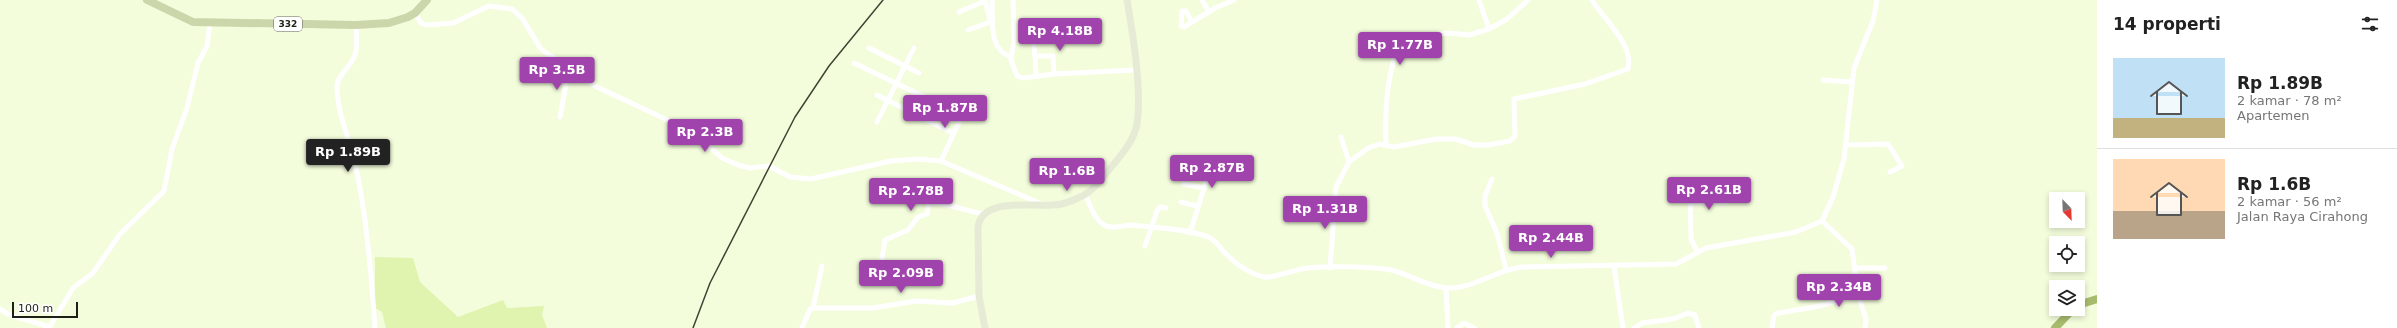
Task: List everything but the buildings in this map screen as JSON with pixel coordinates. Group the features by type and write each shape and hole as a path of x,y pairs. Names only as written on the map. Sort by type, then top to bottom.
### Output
{"main road":[{"name":"332","path":"147,0 188,21 210,23 356,25 388,23 415,13 427,0"}],"street":[{"path":"992,0 992,21 995,44 1003,53 1011,58"},
{"path":"1013,0 1014,39 1011,58 1017,76 1135,70"},
{"path":"985,328 979,296 978,227 985,214 1004,205 1057,205 1085,195 1097,184 1125,151 1135,132 1138,101 1127,0"},
{"path":"1202,0 1209,12"},
{"path":"1192,22 1226,1 1234,0"},
{"path":"1479,0 1489,29"},
{"path":"1386,145 1385,112 1387,87 1395,56 1420,52 1431,38 1439,34 1448,33 1469,35 1489,29 1507,19 1528,0"},
{"path":"1330,268 1336,187 1349,162 1373,145 1386,145 1394,147 1436,139 1455,139 1474,145 1510,141 1515,136 1514,99 1521,96 1572,87 1625,71 1629,64 1621,40 1592,0"},
{"path":"1085,195 1095,216 1103,225 1108,227 1128,225 1190,233 1214,240 1247,270 1264,277 1275,277 1293,269 1386,269 1446,288 1478,282 1506,269 1676,264 1697,251 1734,242 1796,232 1822,221 1839,180 1846,145 1852,82 1861,46 1873,21 1877,0"},
{"path":"959,12 984,1 992,21"},
{"path":"415,13 421,23 427,25 453,23 489,6 512,9 522,18 541,49 595,86 693,132 722,158 738,165 750,168 769,166 790,178 811,179 891,161 918,159 941,161 1045,205"},
{"path":"968,30 992,21"},
{"path":"0,309 10,315 49,327 73,288 93,273 120,234 164,191 172,149 188,108 198,63 207,46 210,23"},
{"path":"356,25 355,54 337,84 337,90 340,111 355,161 361,198 369,253 375,328"},
{"path":"1034,46 1036,76"},
{"path":"869,48 920,73"},
{"path":"878,122 914,48"},
{"path":"1035,56 1053,56 1054,74"},
{"path":"854,63 962,115"},
{"path":"560,117 570,68"},
{"path":"1823,80 1852,82"},
{"path":"877,95 953,133"},
{"path":"941,161 967,105"},
{"path":"1341,137 1349,162"},
{"path":"1846,145 1888,144 1902,166 1890,172"},
{"path":"1190,233 1208,171 1191,166"},
{"path":"1492,179 1485,196 1485,206 1497,233 1506,269"},
{"path":"1184,184 1203,188"},
{"path":"1690,196 1691,239 1697,251"},
{"path":"1181,202 1197,206"},
{"path":"1690,204 1726,202"},
{"path":"886,270 882,266 881,262 885,240 909,229 918,217 927,214 929,203 951,205 969,213 985,214"},
{"path":"1145,246 1159,209 1166,208"},
{"path":"1822,221 1852,249 1858,295 1866,318 1865,328"},
{"path":"802,328 810,309 813,308 822,266"},
{"path":"1614,267 1623,328"},
{"path":"1855,268 1871,270 1885,268"},
{"path":"1446,288 1448,328"},
{"path":"1772,328 1774,315 1778,313 1815,307 1858,295"},
{"path":"813,308 873,308 916,301 953,303 979,296"},
{"path":"1634,328 1642,323 1671,319 1688,313 1695,316 1699,328"},
{"path":"1457,328 1464,323 1474,328"}],"green space":[{"path":"375,257 413,258 420,282 458,317 503,300 507,308 544,306 542,315 547,328 386,328 382,312 375,308"}],"waterway":[{"path":"2085,303 2097,299"},
{"path":"2055,328 2066,316"}],"railway":[{"path":"693,328 710,283 795,117 829,66 883,0"}]}
